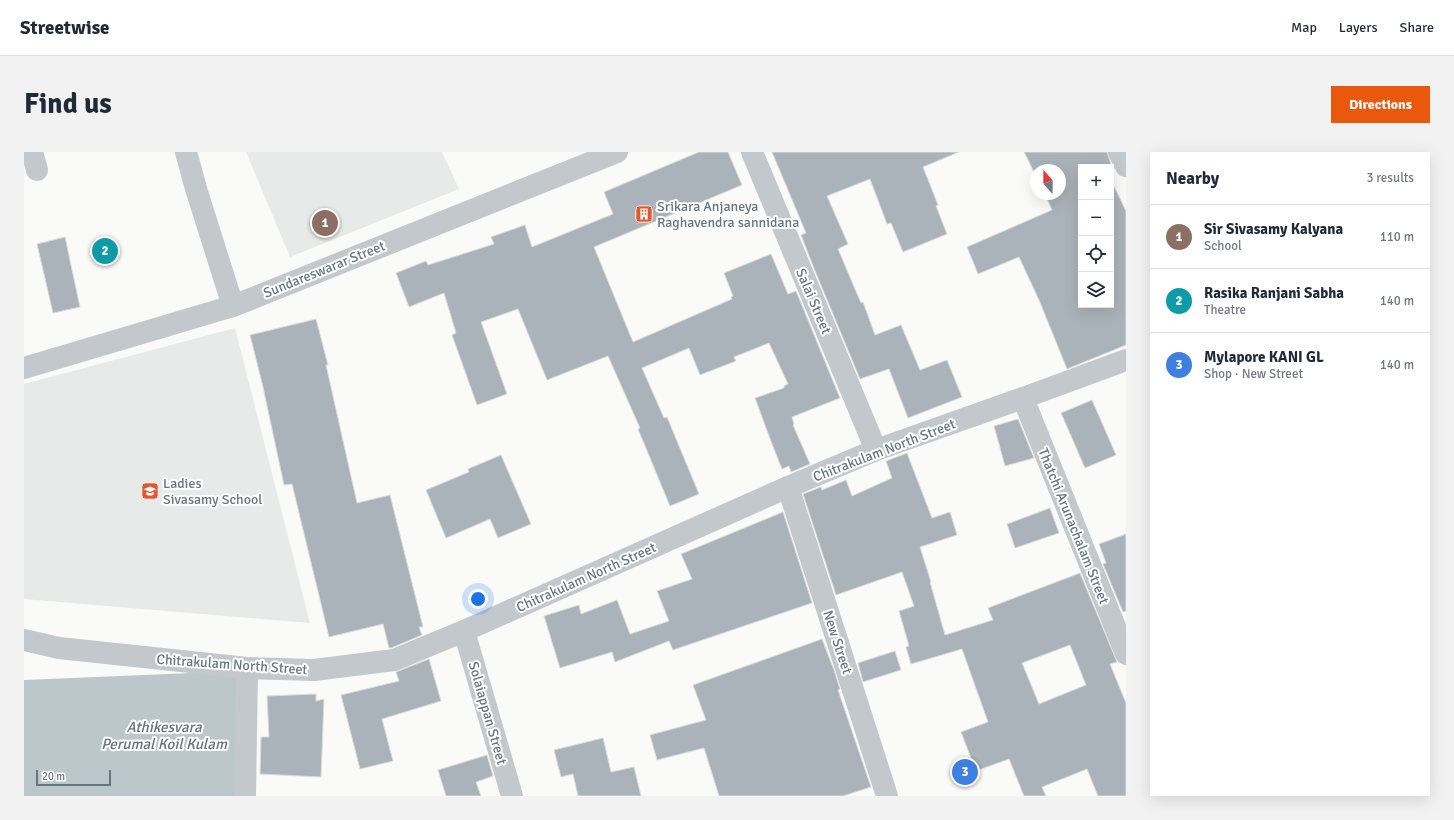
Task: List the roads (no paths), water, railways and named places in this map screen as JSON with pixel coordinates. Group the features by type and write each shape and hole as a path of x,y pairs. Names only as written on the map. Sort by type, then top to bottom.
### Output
{"street":[{"path":"186,152 233,306"},
{"name":"Sundareswarar Street","path":"24,368 233,306 617,152"},
{"name":"Salai Street","path":"752,152 876,450"},
{"path":"1119,152 1126,166"},
{"name":"Chitrakulam North Street","path":"24,640 59,648 247,668 314,670 394,660 788,487 876,450 1126,360"},
{"name":"Thatchi Arunachalam Street","path":"1023,398 1126,654"},
{"name":"New Street","path":"788,487 887,796"},
{"name":"Solaiappan Street","path":"464,630 512,796"},
{"path":"245,796 247,668"}],"water":[{"name":"Athikesvara Perumal Koil Kulam","path":"240,671 237,796 24,796 24,680"}],"place":[{"name":"Srikara Anjaneya Raghavendra sannidana","path":"644,214"},
{"name":"Sir Sivasamy Kalyana","path":"325,223"},
{"name":"Rasika Ranjani Sabha","path":"105,251"},
{"name":"Ladies Sivasamy School","path":"150,491"},
{"name":"Mylapore KANI GL","path":"965,772"}]}
